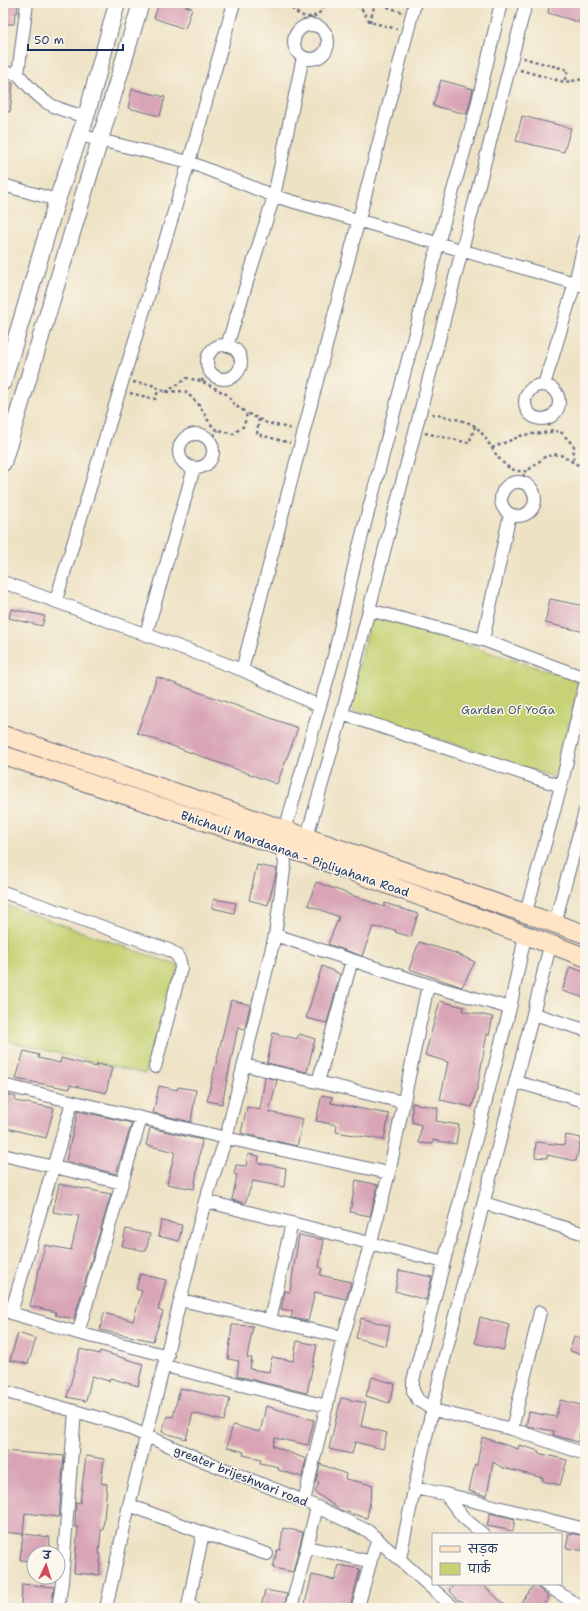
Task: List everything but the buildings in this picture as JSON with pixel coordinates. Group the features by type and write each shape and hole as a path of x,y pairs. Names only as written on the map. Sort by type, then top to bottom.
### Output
{"main road":[{"name":"Bhichauli Mardaanaa - Pipliyahana Road","path":"3,735 526,912 585,934"},
{"name":"Bhichauli Mardaanaa - Pipliyahana Road","path":"3,755 585,957"}],"street":[{"path":"18,74 27,3"},
{"path":"3,382 57,200 86,117 117,3"},
{"path":"3,463 141,3"},
{"path":"56,600 189,162 234,3"},
{"path":"242,670 360,220 415,3"},
{"path":"106,1608 129,1505 167,1361 180,1300 205,1201 226,1138 275,935 289,855 285,830 334,656 355,562 439,243 476,110 501,3"},
{"path":"289,855 307,838 342,714 422,411 526,3"},
{"path":"313,22 327,37 326,48 320,56 309,59 303,57 295,49 294,38 300,29 310,25 313,22"},
{"path":"227,346 274,196 303,57"},
{"path":"3,72 18,74 38,98 50,106 86,117"},
{"path":"79,135 189,162 274,196 463,249 580,284"},
{"path":"3,185 57,200"},
{"path":"544,385 580,284 585,240"},
{"path":"218,346 227,346 238,352 241,363 237,373 227,379 207,378 209,354 218,346"},
{"path":"544,385 556,392 559,402 555,412 546,418 540,418 530,414 525,404 525,398 531,389 536,386 544,385"},
{"path":"190,435 201,435 210,441 212,446 212,457 205,466 194,468 184,463 181,459 179,453 182,442 190,435"},
{"path":"146,634 194,468"},
{"path":"523,477 532,489 535,499 534,504 531,509 521,515 510,514 502,506 501,495 507,485 517,482 523,477"},
{"path":"483,640 510,514"},
{"path":"3,582 56,600 242,670 319,706"},
{"path":"369,610 483,640 585,678"},
{"path":"526,912 561,786 585,684"},
{"path":"342,714 561,786"},
{"path":"555,922 585,811"},
{"path":"3,892 169,950 177,955 180,960 181,968 155,1067"},
{"path":"275,935 428,985 510,1008"},
{"path":"526,936 510,1008 413,1381 413,1391 418,1400 433,1410 512,1429 584,1449"},
{"path":"400,1558 414,1488 433,1410 484,1203 534,1014 550,945"},
{"path":"318,1082 352,960"},
{"path":"304,1501 343,1337 371,1242 389,1173 402,1102 428,985"},
{"path":"534,1014 585,1030"},
{"path":"244,1065 402,1102"},
{"path":"516,1082 585,1101"},
{"path":"3,1085 226,1138 389,1173"},
{"path":"72,1102 54,1166 7,1310 78,1334 167,1361 327,1406"},
{"path":"78,1334 141,1118"},
{"path":"3,1155 122,1183"},
{"path":"205,1201 371,1242 444,1262"},
{"path":"484,1203 585,1234"},
{"path":"270,1320 292,1223"},
{"path":"180,1300 343,1337"},
{"path":"512,1429 540,1312"},
{"name":"greater brijeshwari road","path":"3,1391 117,1424 304,1501 368,1531 400,1558 454,1608"},
{"path":"58,1608 63,1574 75,1412"},
{"path":"414,1488 445,1494 585,1529"},
{"path":"445,1494 464,1518 482,1533"},
{"path":"129,1505 203,1533 267,1554"},
{"path":"291,1608 317,1507"},
{"path":"190,1607 203,1533"},
{"path":"358,1606 370,1560 378,1539"},
{"path":"306,1547 365,1561 370,1560"},
{"path":"547,1585 582,1608"}],"path":[{"path":"289,3 290,8 313,22 325,3"},
{"path":"351,3 361,8"},
{"path":"356,3 370,22 407,32"},
{"path":"370,22 375,3 412,15"},
{"path":"513,55 568,70 564,82"},
{"path":"510,68 564,82 583,79 585,75"},
{"path":"165,392 187,378 207,378 226,394 236,406 247,413 267,423 304,432"},
{"path":"121,385 152,385 165,392 185,391 200,406 209,422 218,430 233,434 244,426 247,413"},
{"path":"121,385 155,400 159,389"},
{"path":"422,411 475,426 501,462 523,477 527,471 546,456 559,454 584,468 585,451"},
{"path":"546,418 552,432"},
{"path":"259,419 257,434 301,446"},
{"path":"416,431 469,443 475,426"},
{"path":"210,441 218,430"},
{"path":"492,448 523,435 560,431 574,446 573,463"}],"green space":[{"name":"Garden Of YoGa","path":"372,615 579,681 557,778 348,709"},
{"path":"3,904 179,966 145,1074 3,1040"}]}
